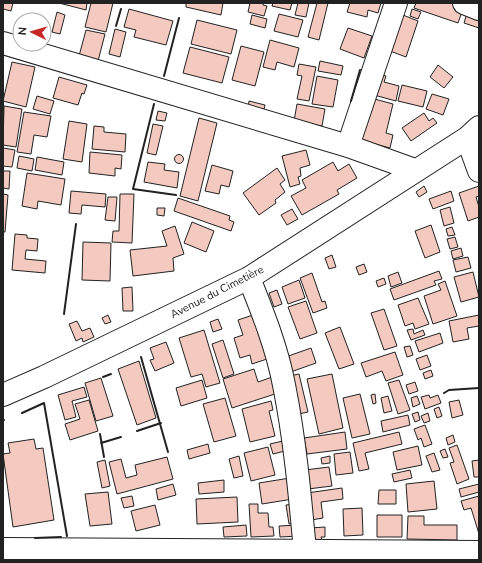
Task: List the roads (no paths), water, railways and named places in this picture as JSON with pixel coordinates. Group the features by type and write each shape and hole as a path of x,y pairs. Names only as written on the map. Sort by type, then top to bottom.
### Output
{"street":[{"path":"348,146 396,3"},
{"path":"464,3 479,9"},
{"path":"3,43 348,146 415,170"},
{"path":"473,132 479,171"},
{"name":"Avenue du Cimetière","path":"3,395 44,377 249,278 473,132"},
{"path":"249,278 268,326 284,385 296,462 305,551"},
{"path":"3,549 479,552"}]}
